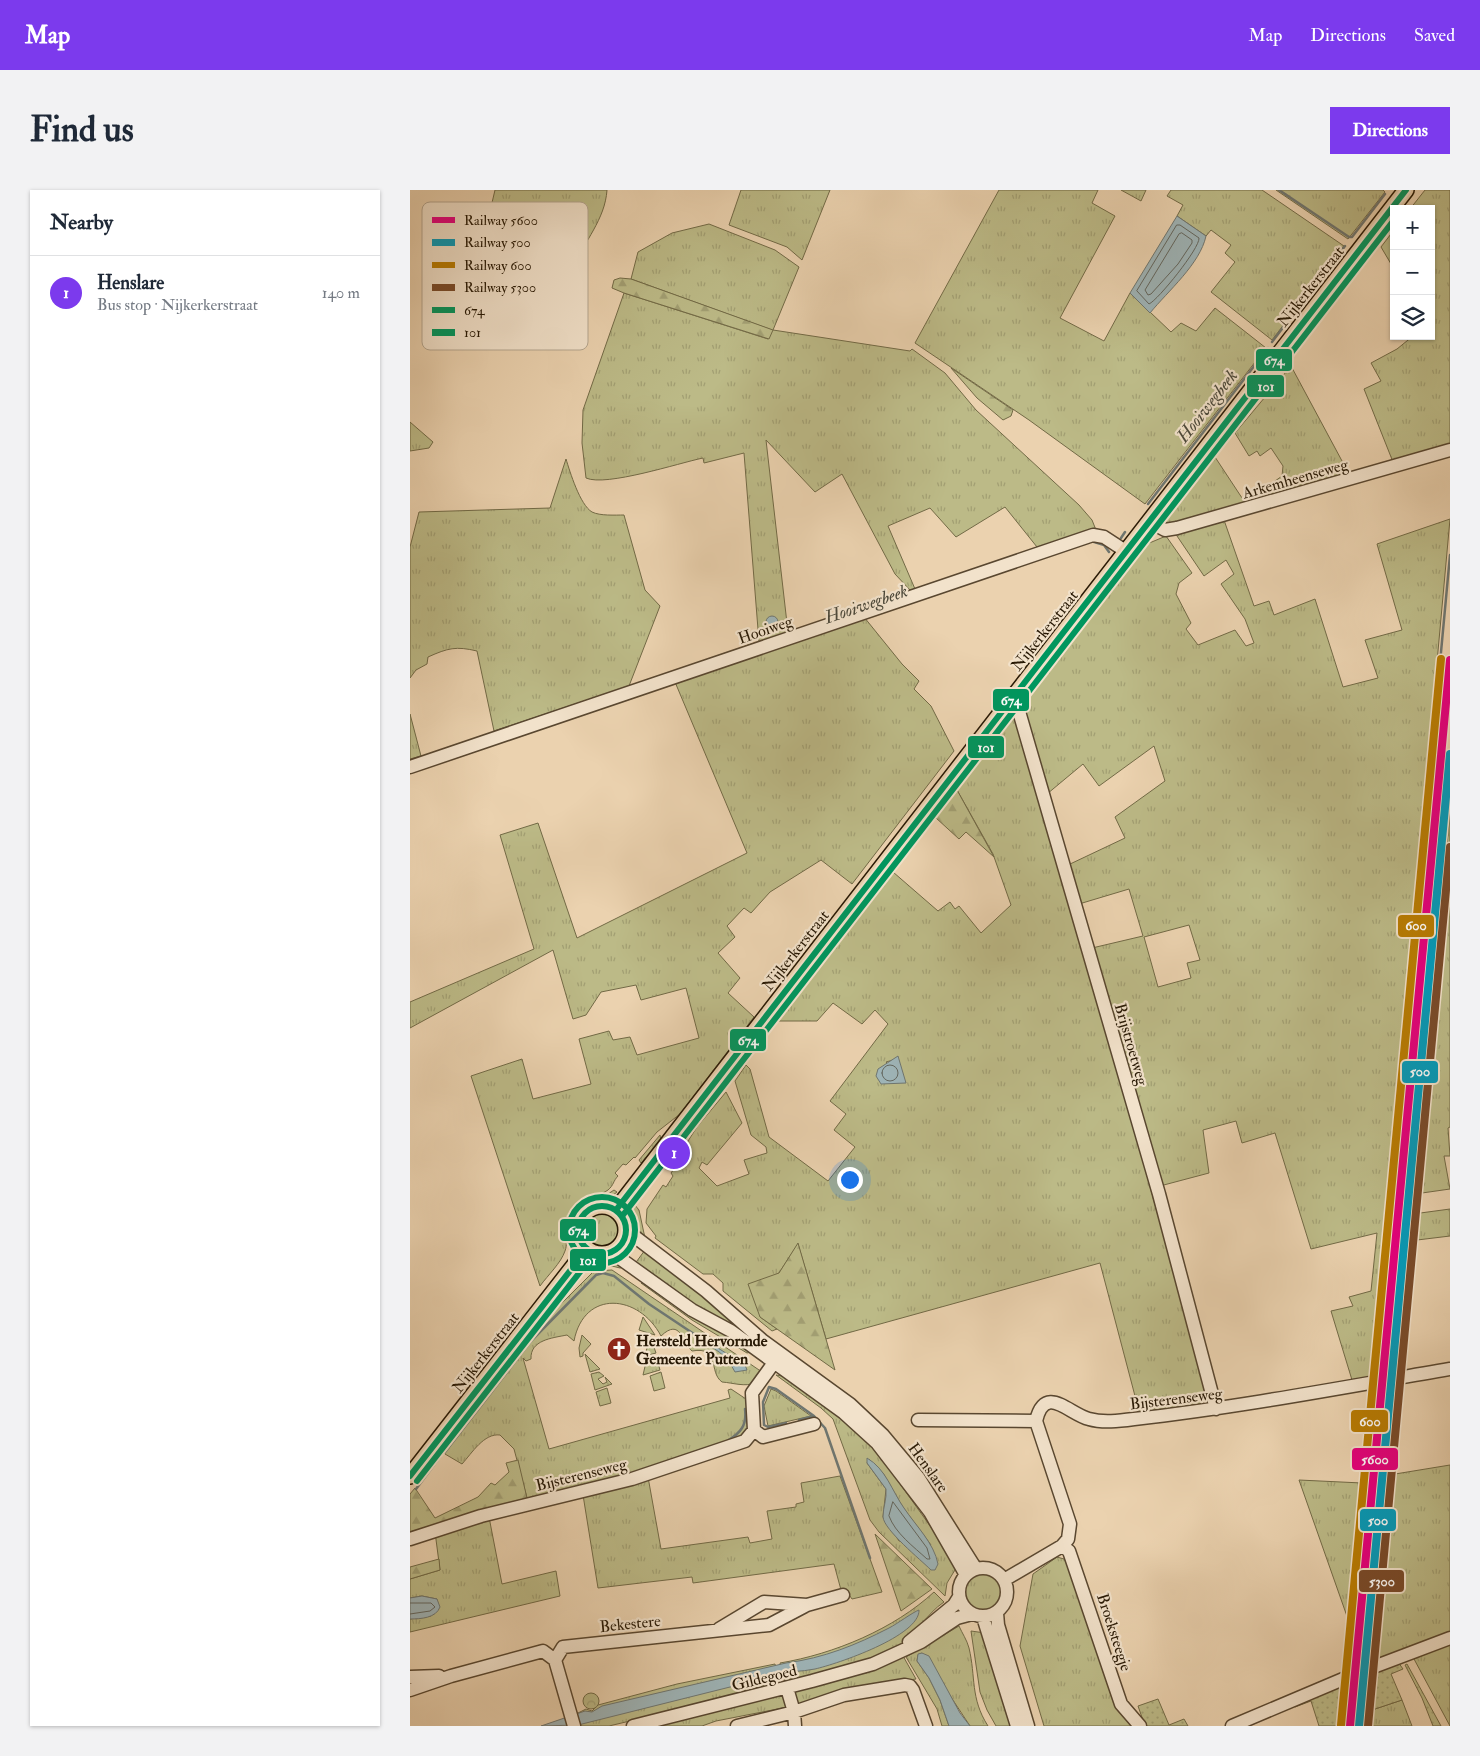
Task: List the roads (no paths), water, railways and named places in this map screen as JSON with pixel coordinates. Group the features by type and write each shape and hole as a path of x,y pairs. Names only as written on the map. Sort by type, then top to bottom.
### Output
{"main road":[{"name":"Nijkerkerstraat","path":"616,1210 1008,698 1127,552 1406,190"},
{"path":"596,1206 606,1206 616,1210 625,1222 626,1230 624,1239 619,1247 603,1254 587,1249 580,1241 578,1230 580,1220 586,1211 596,1206"},
{"name":"Nijkerkerstraat","path":"410,1476 587,1249"}],"street":[{"name":"Arkemheenseweg","path":"1150,522 1165,530 1177,528 1450,450"},
{"name":"Hooiweg","path":"410,767 1093,535 1104,537 1127,552"},
{"name":"Brijstroetweg","path":"1008,698 1018,708 1085,933 1216,1409"},
{"name":"Henslare","path":"626,1230 706,1291 777,1358"},
{"name":"Henslare","path":"611,1252 692,1310 732,1331 850,1404 904,1457 971,1572"},
{"path":"777,1358 752,1393 754,1430 762,1437 814,1424"},
{"name":"Bijsterenseweg","path":"1036,1421 1041,1408 1050,1402 1059,1403 1078,1415 1097,1421 1120,1421 1304,1396 1450,1369"},
{"path":"918,1420 1036,1421 1070,1524 1068,1539 1062,1546 1004,1580"},
{"name":"Bijsterenseweg","path":"410,1539 481,1516 632,1479 745,1441 754,1430"},
{"name":"Broeksteegje","path":"1062,1546 1073,1556 1121,1704 1140,1726"},
{"path":"997,1612 977,1615 965,1609 959,1597 961,1583 971,1572 995,1571 1004,1580 1007,1588 1007,1598 997,1612 998,1625 1028,1726"},
{"name":"Bekestere","path":"556,1660 563,1647 769,1625 807,1605 843,1596"},
{"name":"Gildegoed","path":"900,1650 954,1605 959,1597"},
{"name":"Bekestere","path":"716,1630 764,1602 807,1605"},
{"path":"977,1615 1016,1726"},
{"name":"Gildegoed","path":"633,1726 787,1688 873,1664 921,1642 957,1618 977,1615"},
{"path":"1232,1726 1355,1674 1450,1638"},
{"path":"410,1690 451,1676 543,1651 556,1660 573,1723"},
{"path":"410,1676 451,1676"},
{"path":"737,1726 794,1712 844,1696 905,1685 913,1690 926,1726"},
{"path":"787,1688 794,1712 795,1726"}],"water":[{"path":"1177,216 1206,236 1203,246 1190,267 1150,313 1130,293"},
{"path":"774,616 777,617 777,627 770,628 767,627 766,620 767,617"},
{"path":"898,1056 906,1083 881,1084 876,1076 878,1069"},
{"path":"694,1333 745,1365 747,1370 735,1372 724,1356 697,1340"},
{"path":"867,1458 884,1474 904,1508 929,1542 938,1564 935,1570 931,1570 896,1537 885,1523 883,1517 886,1489 867,1463"},
{"path":"422,1596 437,1599 440,1607 438,1611 432,1616 410,1619 410,1598"},
{"path":"919,1610 916,1620 892,1639 858,1655 826,1666 810,1670 773,1674 768,1680 766,1678 578,1725 541,1726 585,1711 592,1712 602,1706 827,1654 877,1634"},
{"path":"922,1653 929,1656 960,1713 970,1726 949,1726 940,1700 929,1678 917,1661 918,1654"}],"waterway":[{"path":"1279,190 1349,237 1352,237"},
{"path":"1352,237 1385,194"},
{"name":"Hooiwegbeek","path":"1272,342 1345,246"},
{"name":"Hooiwegbeek","path":"1148,504 1268,348"},
{"name":"Hooiwegbeek","path":"1121,538 1125,532"},
{"name":"Hooiwegbeek","path":"1091,541 1104,545 1109,552"},
{"path":"1374,1375 1450,555"},
{"path":"445,1452 531,1341 596,1275 603,1273 614,1276 649,1304 694,1334"},
{"path":"786,1423 768,1427 764,1425 763,1402 769,1387 776,1389 814,1416 825,1428 870,1558"},
{"path":"1347,1667 1373,1387"},
{"path":"727,1441 742,1428 745,1420 745,1409"},
{"path":"799,1420 814,1416"},
{"path":"416,1489 440,1457"},
{"path":"1341,1726 1345,1686"}],"rail line":[{"name":"600","path":"1341,1725 1441,659"},
{"name":"5600","path":"1350,1726 1450,660"},
{"name":"500","path":"1359,1726 1450,754"},
{"name":"5300","path":"1368,1726 1450,847"}],"place":[{"name":"Henslare","path":"674,1153"},
{"name":"Hersteld Hervormde Gemeente Putten","path":"619,1349"}]}
